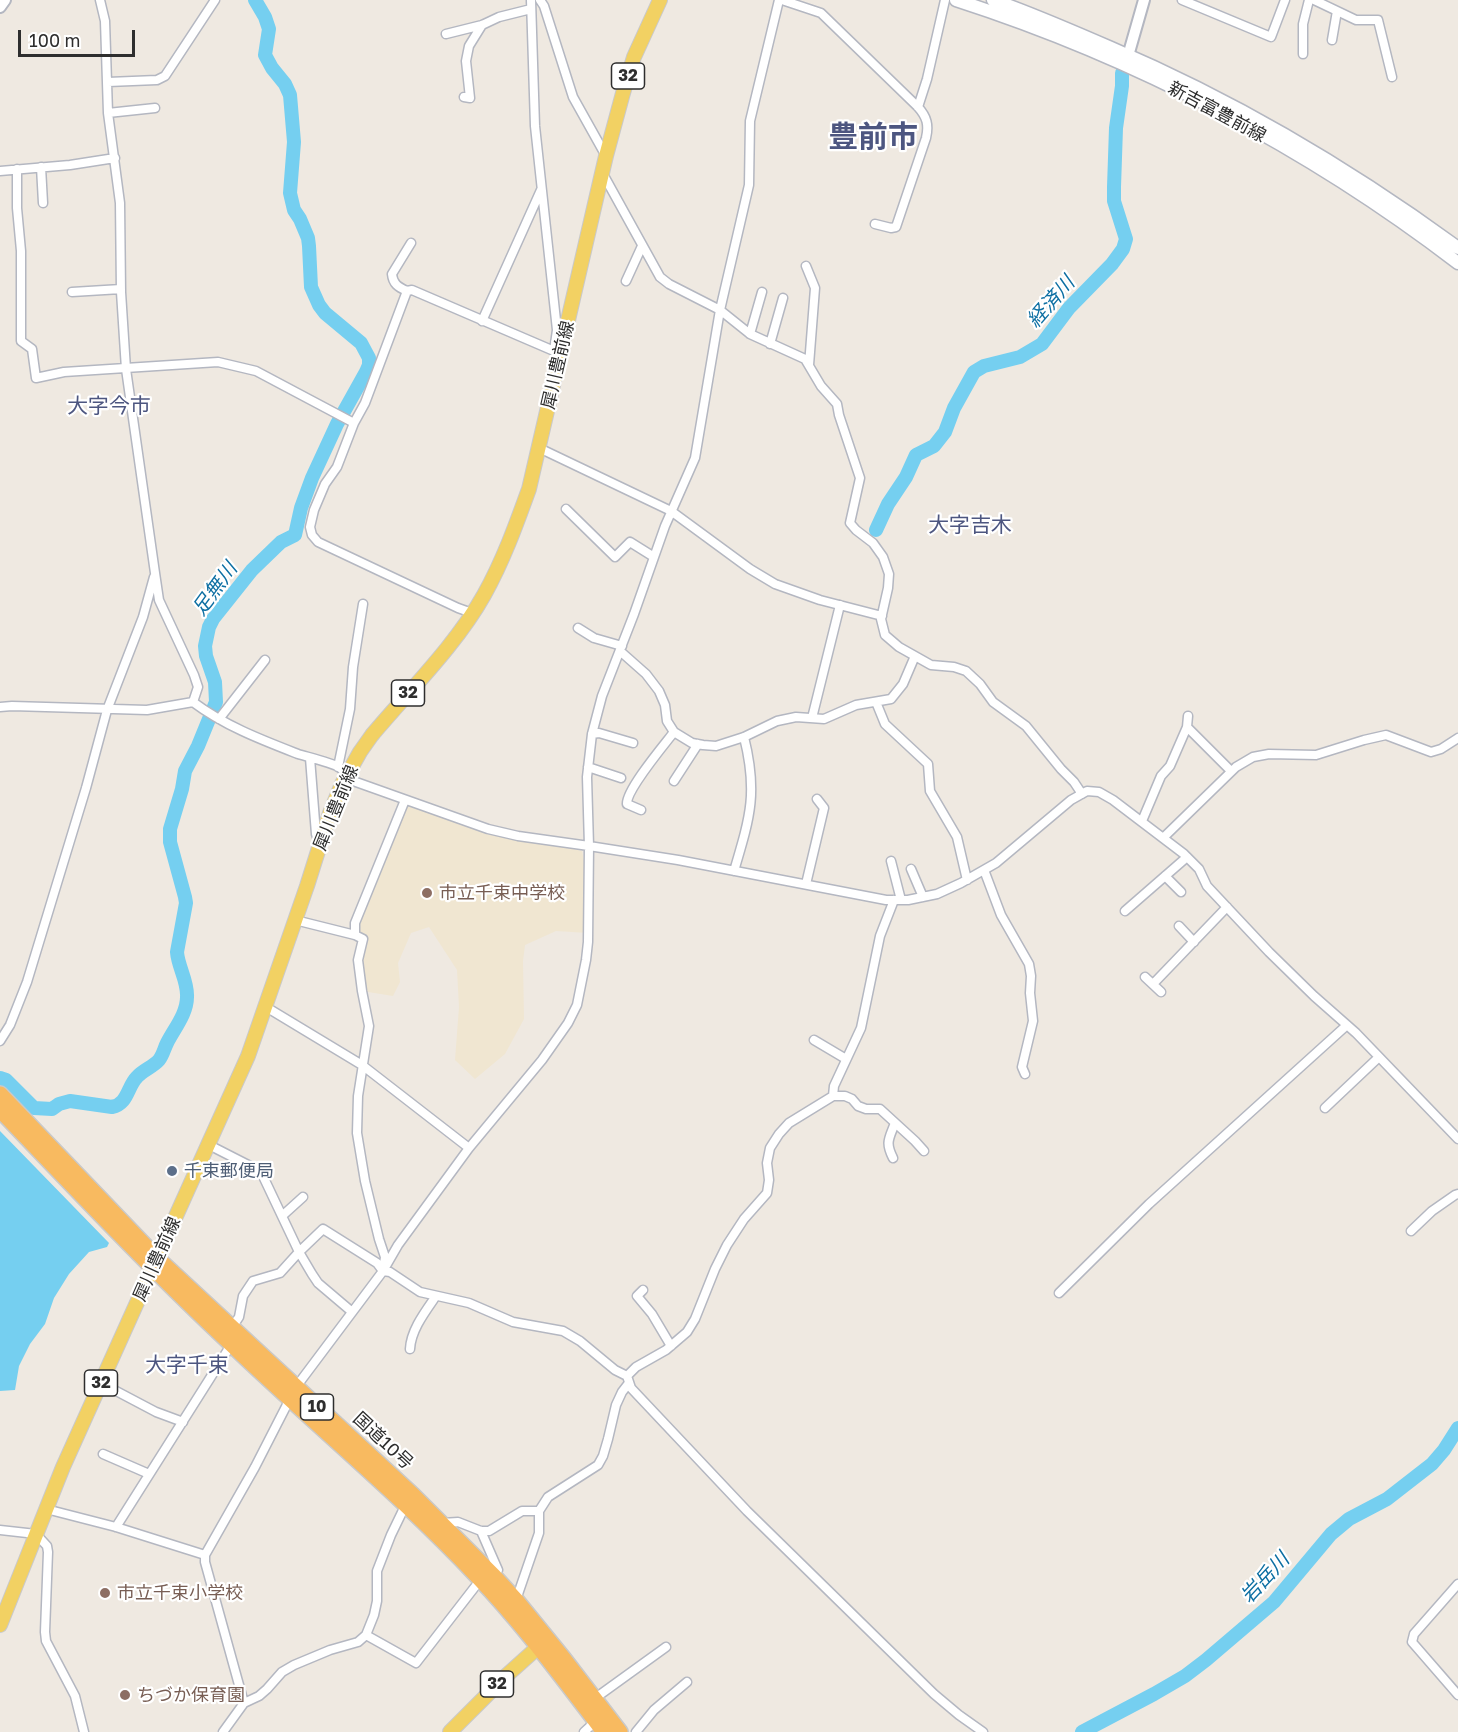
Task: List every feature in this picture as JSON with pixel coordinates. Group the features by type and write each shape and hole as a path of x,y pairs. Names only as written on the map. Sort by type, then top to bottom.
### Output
{"highway":[{"name":"国道10号","path":"0,1094 231,1345 293,1393 441,1523 620,1732"},
{"name":"国道10号","path":"0,1110 154,1263 231,1327 293,1393 406,1504 516,1600 600,1727"}],"main road":[{"name":"犀川豊前線","path":"0,1625 46,1509 248,1056 320,845 342,771 360,752 472,613 484,596 512,535 529,489 558,353 623,93 634,57 660,0"},
{"name":"新吉富豊前線","path":"956,0 1127,60 1308,161 1388,212 1458,263"},
{"name":"新吉富豊前線","path":"993,0 1221,100 1303,145 1410,213 1458,249"},
{"name":"32","path":"450,1732 543,1643"}],"street":[{"path":"0,7 5,0"},
{"path":"100,0 105,21 108,113 120,203 126,369 159,600 194,675 198,687 193,702"},
{"path":"108,82 158,80 165,76 215,0"},
{"path":"540,0 544,6 573,97 606,156"},
{"path":"244,1703 204,1562 205,1555 255,1467 293,1393 351,1311 383,1271 398,1245 469,1148 542,1060 574,1013 580,994 588,942 589,846 586,777 592,734 602,696 671,511 695,458 720,310 749,185 750,121 781,0 821,14 918,107 926,118 927,132 900,219 894,228 875,224"},
{"path":"918,107 927,79 945,0"},
{"path":"1127,60 1144,0"},
{"path":"1182,0 1271,37 1285,0"},
{"path":"1303,54 1303,24 1309,0"},
{"path":"1314,0 1356,20 1378,20 1392,77"},
{"path":"411,243 392,274 397,286 407,291 412,290 558,353 535,126 531,4 482,26 446,34"},
{"path":"1332,40 1337,10"},
{"path":"464,97 470,98 466,61 469,46 482,26"},
{"path":"108,113 155,108"},
{"path":"0,171 70,165 115,158"},
{"path":"41,167 43,204"},
{"path":"17,169 17,208 21,251 21,341 32,349 36,378 64,372 218,362 256,372 354,423"},
{"path":"603,174 660,277 720,310 750,333 805,358 821,386 837,404 860,478 850,523 873,543 883,557 889,574 881,619 885,635 899,647 931,665 954,667 966,671 980,684 993,702 1026,726 1082,794"},
{"path":"482,321 541,190"},
{"path":"626,281 642,246"},
{"path":"806,266 815,288 809,365"},
{"path":"72,291 122,289"},
{"path":"407,291 365,403 354,423 337,467 325,484 309,523 312,535 323,545 472,613"},
{"path":"750,333 762,292"},
{"path":"770,344 783,298"},
{"path":"539,448 671,511 750,569 775,584 882,616"},
{"path":"566,508 615,557 630,542 654,557"},
{"path":"0,1041 10,1025 27,982 86,788 107,710 142,616 155,573"},
{"path":"342,771 353,668 363,604"},
{"path":"812,718 840,605"},
{"path":"578,628 594,638 621,649 646,674 659,691 667,721 674,732 692,743 716,746 744,737 777,721 796,717 825,719 856,705 891,699 903,684 915,656"},
{"path":"219,719 265,660"},
{"path":"0,707 147,710 193,702 236,728 342,771 356,782 488,829 897,900 937,894 967,880 996,862 1071,800 1087,791 1099,792 1142,821 1187,857 1199,869 1207,886 1269,952 1347,1025 1458,1139"},
{"path":"876,702 885,724 928,764 930,791 957,837 967,880"},
{"path":"1142,821 1161,776 1170,766 1187,727 1188,716"},
{"path":"1187,727 1231,771"},
{"path":"592,734 599,732 633,743"},
{"path":"641,810 627,804 626,799 637,780 674,732"},
{"path":"1163,838 1231,771 1253,757 1269,754 1316,755 1386,735 1431,752 1441,749 1458,738"},
{"path":"734,871 748,826 753,793 752,771 744,737"},
{"path":"674,781 698,744"},
{"path":"310,758 316,834 320,845"},
{"path":"588,767 621,778"},
{"path":"806,884 824,808 818,799"},
{"path":"355,935 355,923 405,800"},
{"path":"1125,911 1187,857"},
{"path":"833,1096 834,1086 861,1028 880,936 897,900 891,861"},
{"path":"911,868 923,897"},
{"path":"984,870 1001,915 1029,964 1033,1021 1022,1067 1025,1074"},
{"path":"1165,876 1181,892"},
{"path":"1153,984 1227,907"},
{"path":"295,920 363,939 358,960 369,1026 358,1096 357,1133 365,1181 385,1257 383,1271"},
{"path":"1179,926 1194,942"},
{"path":"1145,977 1161,992"},
{"path":"266,1007 362,1065 469,1148"},
{"path":"1059,1293 1149,1204 1347,1025"},
{"path":"814,1040 846,1059"},
{"path":"1325,1108 1379,1057"},
{"path":"516,1600 539,1533 539,1511 548,1497 598,1465 608,1439 616,1405 636,1367 666,1350 687,1332 695,1319 726,1245 744,1219 767,1193 769,1180 767,1163 770,1148 779,1134 789,1124 833,1096 845,1096 866,1109 880,1109 924,1151"},
{"path":"893,1158 887,1143 895,1123"},
{"path":"209,1145 262,1174 299,1252 318,1283 351,1311"},
{"path":"1411,1231 1432,1211 1458,1194"},
{"path":"282,1216 303,1197"},
{"path":"116,1527 231,1345 231,1327 239,1317 247,1288 254,1281 280,1273 323,1229 377,1263 383,1271 390,1272 420,1292 469,1303 519,1323 563,1331 580,1341 628,1380 631,1388 747,1510 934,1694 983,1732"},
{"path":"643,1290 637,1296 652,1314 671,1346"},
{"path":"410,1349 410,1342 421,1316 436,1296"},
{"path":"101,1383 156,1412 183,1422"},
{"path":"103,1454 149,1474"},
{"path":"224,1732 244,1703 259,1696 282,1672 330,1650 358,1642 366,1635 375,1616 377,1571 406,1504"},
{"path":"46,1509 116,1527 205,1555"},
{"path":"441,1523 458,1522 481,1531 489,1531 522,1511 539,1511"},
{"path":"0,1530 36,1534 47,1546 46,1641 75,1696 84,1732"},
{"path":"366,1635 416,1664 487,1577 498,1570 481,1531"},
{"path":"1458,1584 1414,1634 1412,1642 1458,1695"},
{"path":"594,1699 666,1647"},
{"path":"636,1732 654,1710 687,1682"},
{"path":"584,1732 600,1727"}],"shaded area":[{"path":"405,800 518,836 582,851 588,882 588,933 556,931 525,945 524,1019 505,1054 475,1079 455,1060 459,1007 457,970 429,927 411,933 398,963 400,982 393,996 362,991 358,960 363,939 355,935"}],"water":[{"path":"0,1131 109,1243 107,1247 89,1252 69,1274 54,1298 45,1324 30,1344 19,1366 15,1390 0,1391"}],"waterway":[{"name":"足無川","path":"0,1078 6,1080 34,1108 52,1109 70,1101 112,1107 127,1095 139,1075 159,1060 180,1021 185,1009 187,991 177,952 186,903 170,842 170,829 185,771 216,702 215,682 205,646 209,627 252,570 281,542 295,535 301,508 312,478 337,424 369,365 369,358 361,343 325,313 311,287 308,238 294,210 290,193 294,142 290,95 265,55 269,29 255,0"},
{"name":"経済川","path":"876,530 916,455 934,446 945,432 954,408 974,372 984,366 1020,357 1042,344 1069,308 1112,264 1123,249 1126,239 1114,201 1116,128 1122,73"},
{"name":"岩岳川","path":"1082,1732 1154,1694 1185,1676 1206,1660 1274,1602 1331,1534 1349,1519 1387,1499 1432,1464 1458,1428"}],"place":[{"name":"市立千束中学校","path":"427,893"},
{"name":"千束郵便局","path":"172,1171"},
{"name":"市立千束小学校","path":"105,1593"},
{"name":"ちづか保育園","path":"125,1695"}],"district":[{"name":"豊前市","path":"873,137"},
{"name":"大字今市","path":"109,406"},
{"name":"大字吉木","path":"970,525"},
{"name":"大字千束","path":"187,1365"}]}
